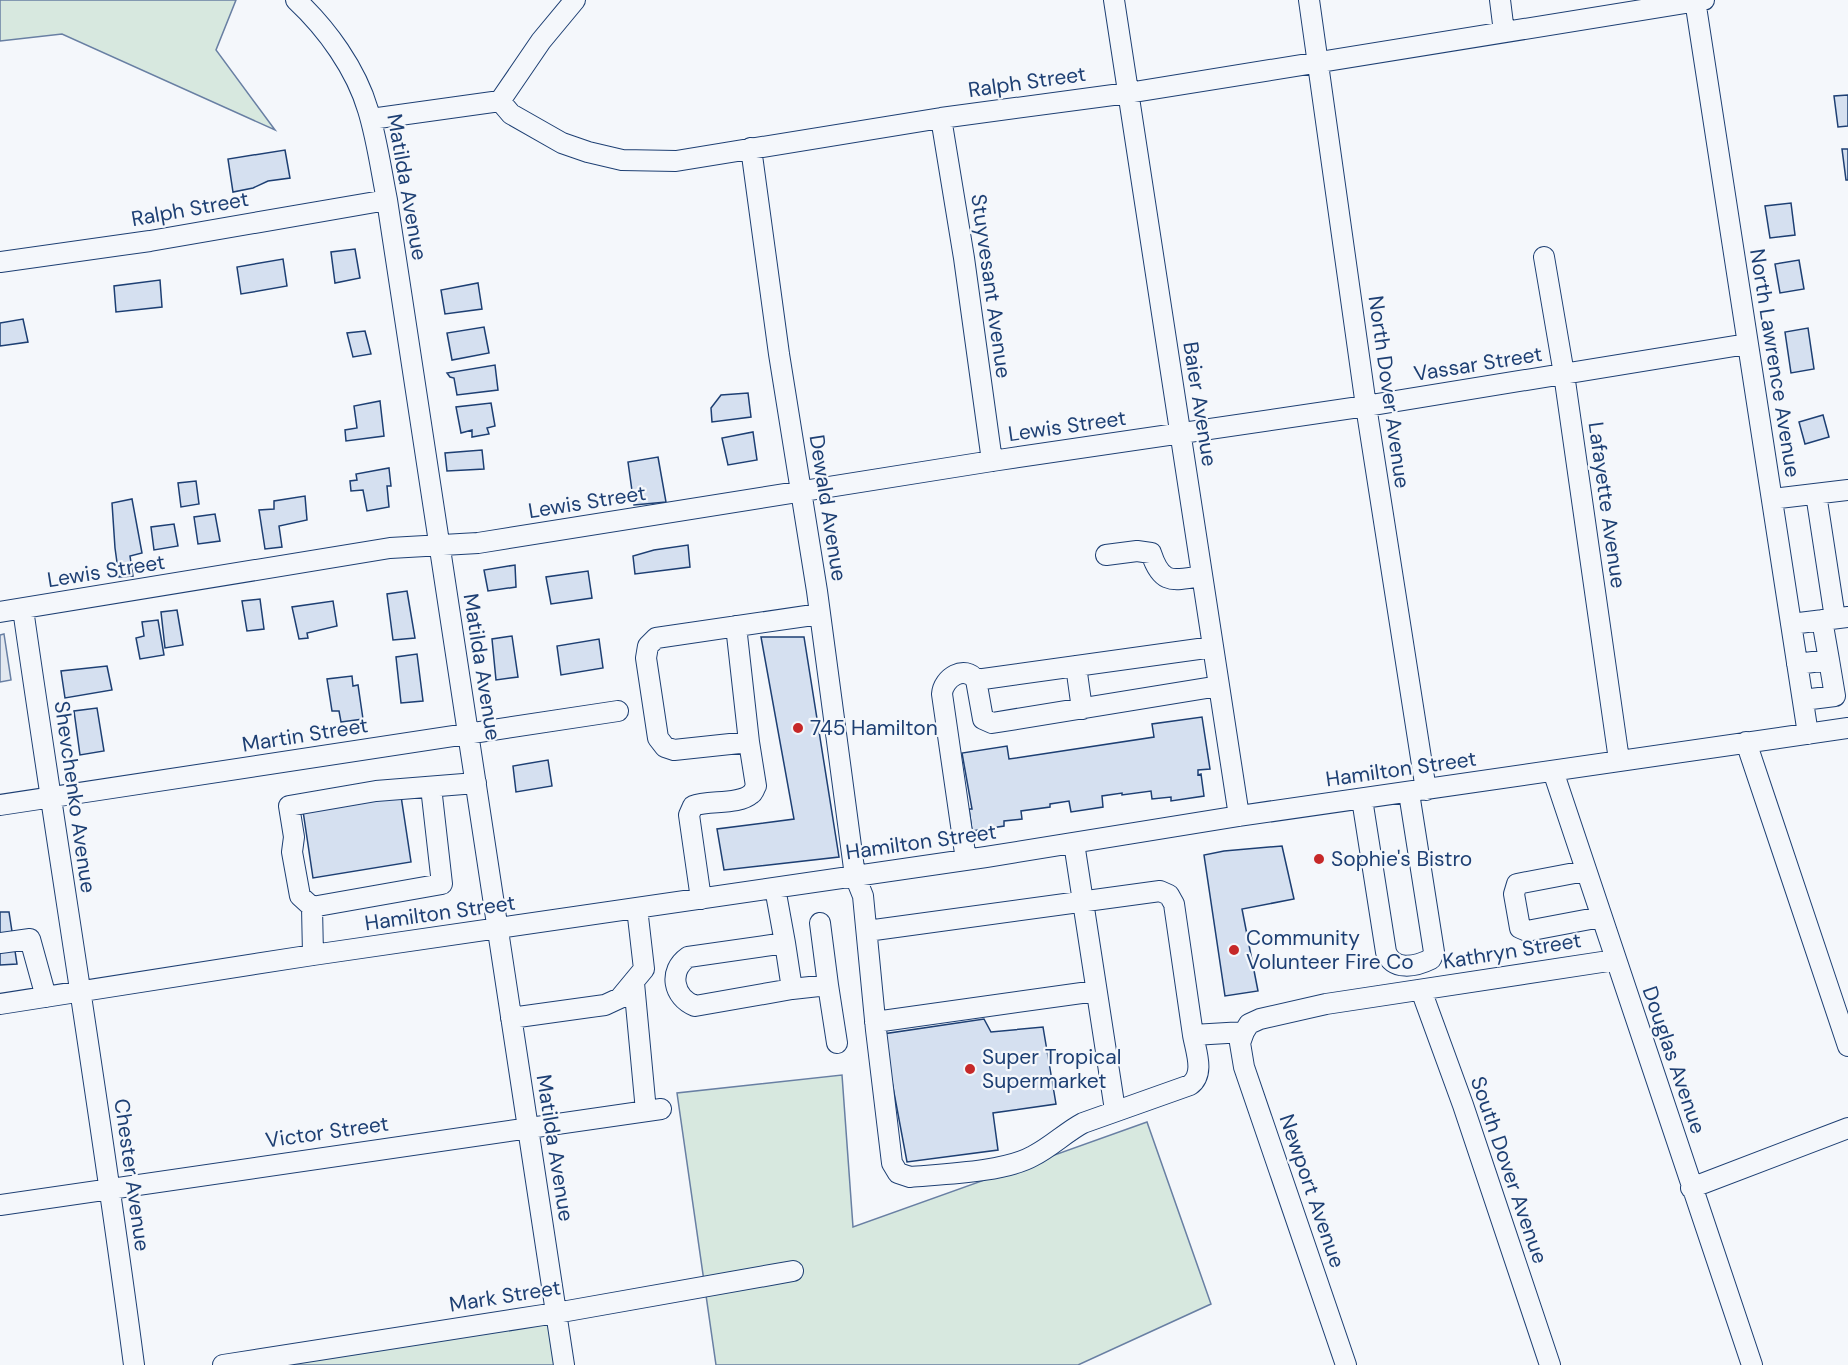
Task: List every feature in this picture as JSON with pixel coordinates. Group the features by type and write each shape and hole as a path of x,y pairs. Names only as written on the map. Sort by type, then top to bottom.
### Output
{"street":[{"name":"Matilda Avenue","path":"296,0 338,48 352,70 371,119 387,200 564,1365"},
{"path":"371,119 500,101 541,41 575,0"},
{"name":"Baier Avenue","path":"1114,0 1239,816"},
{"name":"North Dover Avenue","path":"1309,0 1417,791 1434,952 1431,959 1423,963 1399,966 1389,960 1386,952 1362,799"},
{"path":"1500,0 1504,32"},
{"name":"Ralph Street","path":"500,101 511,114 562,143 588,152 622,160 676,161 941,118 1128,93 1698,0"},
{"name":"North Lawrence Avenue","path":"1698,0 1808,734"},
{"name":"Stuyvesant Avenue","path":"941,118 964,258 992,461"},
{"name":"Dewald Avenue","path":"751,148 778,354 820,614 855,876 863,896 892,1163 898,1173 910,1177 1010,1166 1033,1156 1067,1131 1115,1110"},
{"name":"Ralph Street","path":"0,262 150,241 387,200"},
{"name":"Lafayette Avenue","path":"1544,257 1564,374 1619,760"},
{"name":"Vassar Street","path":"1180,434 1748,344"},
{"name":"Lewis Street","path":"0,612 390,548 478,543 992,461 1180,434"},
{"path":"1772,499 1848,490"},
{"path":"1816,494 1835,618 1829,660 1841,695 1844,728"},
{"path":"1106,555 1145,551 1151,553 1164,577 1172,580 1202,576"},
{"name":"Shevchenko Avenue","path":"23,609 80,992"},
{"path":"749,742 674,750 664,747 658,738 646,658 648,646 656,638 820,614"},
{"path":"1791,624 1835,618"},
{"path":"701,899 689,815 693,806 701,803 741,799 751,795 756,786 736,626"},
{"path":"976,680 1213,647"},
{"path":"1797,664 1829,660"},
{"path":"1076,666 1082,709"},
{"path":"966,860 942,688 950,677 958,673 972,675 976,680 982,716 986,722 992,723 1219,686"},
{"path":"1803,700 1841,695"},
{"name":"Martin Street","path":"0,805 618,711"},
{"name":"Hamilton Street","path":"0,1004 314,955 966,860 1239,816 1844,728"},
{"path":"1746,742 1848,1046"},
{"name":"Douglas Avenue","path":"1552,771 1752,1365"},
{"path":"314,955 312,907 300,896 292,852 294,837 289,806 376,791 476,783"},
{"path":"312,907 442,885 431,787"},
{"path":"867,931 1082,902 1160,891 1169,896 1174,904 1199,1072 1197,1080 1190,1085 1115,1110 1082,902 1074,843"},
{"path":"1586,871 1517,884 1514,894 1520,928 1527,931 1601,917"},
{"path":"775,888 792,989"},
{"path":"511,1018 605,1005 620,998 644,969 637,908"},
{"path":"820,923 837,1043"},
{"path":"0,943 30,939 46,997"},
{"path":"785,943 688,957 679,963 676,972 678,992 684,1001 695,1006 828,985"},
{"name":"Kathryn Street","path":"1244,1032 1249,1024 1260,1019 1326,1004 1615,960"},
{"name":"Victor Street","path":"0,1204 527,1126 654,1110 634,983"},
{"name":"South Dover Avenue","path":"1421,990 1463,1105 1550,1365"},
{"path":"875,1022 1096,991"},
{"name":"Chester Avenue","path":"80,992 111,1188 134,1365"},
{"path":"1193,1035 1244,1032"},
{"name":"Newport Avenue","path":"1244,1032 1240,1043 1244,1067 1345,1365"},
{"path":"1692,1188 1848,1128"},
{"name":"Mark Street","path":"223,1365 556,1313 793,1271"}],"shaded area":[{"path":"0,0 236,0 216,50 275,130 62,34 0,41"},
{"path":"4,634 11,680 0,682 0,635"},
{"path":"842,1075 853,1227 1147,1122 1211,1304 1078,1365 716,1365 677,1093"},
{"path":"556,1321 568,1365 264,1365"}],"building":[{"path":"1848,95 1848,126 1838,127 1834,96"},
{"path":"1842,149 1848,149 1848,180 1846,180"},
{"path":"285,150 290,178 268,181 253,188 233,192 228,159"},
{"path":"1791,203 1795,235 1770,238 1765,206"},
{"path":"355,249 360,278 335,283 331,252"},
{"path":"283,259 287,286 241,294 237,267"},
{"path":"1799,260 1804,289 1780,293 1775,264"},
{"path":"160,280 162,307 116,312 114,286"},
{"path":"478,283 482,309 445,314 441,290"},
{"path":"23,319 28,342 0,346 0,323"},
{"path":"484,327 489,353 452,360 447,333"},
{"path":"1808,328 1814,369 1791,373 1785,332"},
{"path":"365,331 371,354 353,357 347,333"},
{"path":"495,365 498,390 457,395 454,378 447,373"},
{"path":"748,393 751,417 712,422 711,408 721,395"},
{"path":"380,401 384,436 346,441 345,430 357,428 354,406"},
{"path":"491,403 495,426 487,428 489,434 472,437 472,430 461,433 456,407"},
{"path":"1823,415 1829,437 1805,444 1799,422"},
{"path":"753,432 757,460 728,465 722,438"},
{"path":"482,450 484,469 447,471 445,453"},
{"path":"658,457 666,502 634,505 628,462"},
{"path":"389,468 391,486 387,486 389,507 367,511 363,490 351,491 350,481 357,480 356,474"},
{"path":"196,481 199,504 181,507 178,483"},
{"path":"305,496 307,520 279,526 282,547 265,549 259,510 274,509 274,501"},
{"path":"132,499 142,553 130,556 133,576 119,577 112,503"},
{"path":"215,514 220,541 198,544 194,517"},
{"path":"174,524 178,546 154,550 151,527"},
{"path":"688,545 690,567 635,574 633,556"},
{"path":"515,565 516,587 488,591 484,570"},
{"path":"588,571 592,598 551,604 546,577"},
{"path":"407,591 415,638 393,640 387,594"},
{"path":"260,599 264,629 247,631 242,601"},
{"path":"333,601 337,626 307,633 308,638 299,639 292,607"},
{"path":"177,610 183,645 165,648 161,612"},
{"path":"158,620 164,655 140,659 136,638 144,636 142,622"},
{"path":"512,636 518,677 496,680 492,639"},
{"name":"745 Hamilton","path":"761,637 804,637 839,857 724,870 717,829 794,819"},
{"path":"599,639 603,668 561,675 557,646"},
{"path":"417,654 423,701 401,703 396,657"},
{"path":"107,666 112,690 65,698 61,671"},
{"path":"352,676 353,686 358,685 363,719 341,722 339,711 332,711 327,679"},
{"path":"97,708 104,751 80,755 74,711"},
{"path":"1202,717 1210,769 1198,770 1198,775 1201,774 1204,796 1171,801 1171,797 1152,799 1151,791 1102,796 1103,807 1071,812 1069,801 1050,804 1050,807 1021,811 1022,819 1004,821 1004,826 972,831 969,809 972,809 962,753 1007,746 1009,759 1154,737 1152,724"},
{"path":"548,760 552,786 516,792 513,766"},
{"path":"401,796 411,862 313,878 303,811"},
{"name":"Community Volunteer Fire Co","path":"1282,846 1294,899 1242,909 1258,991 1225,996 1204,855"},
{"path":"0,912 9,912 17,964 0,965"},
{"name":"Super Tropical Supermarket","path":"984,1019 991,1032 1043,1027 1056,1104 993,1113 998,1150 907,1162 883,1034"}],"place":[{"name":"745 Hamilton","path":"798,728"},
{"name":"Sophie's Bistro","path":"1319,859"},
{"name":"Community Volunteer Fire Co","path":"1234,950"},
{"name":"Super Tropical Supermarket","path":"970,1069"}]}
